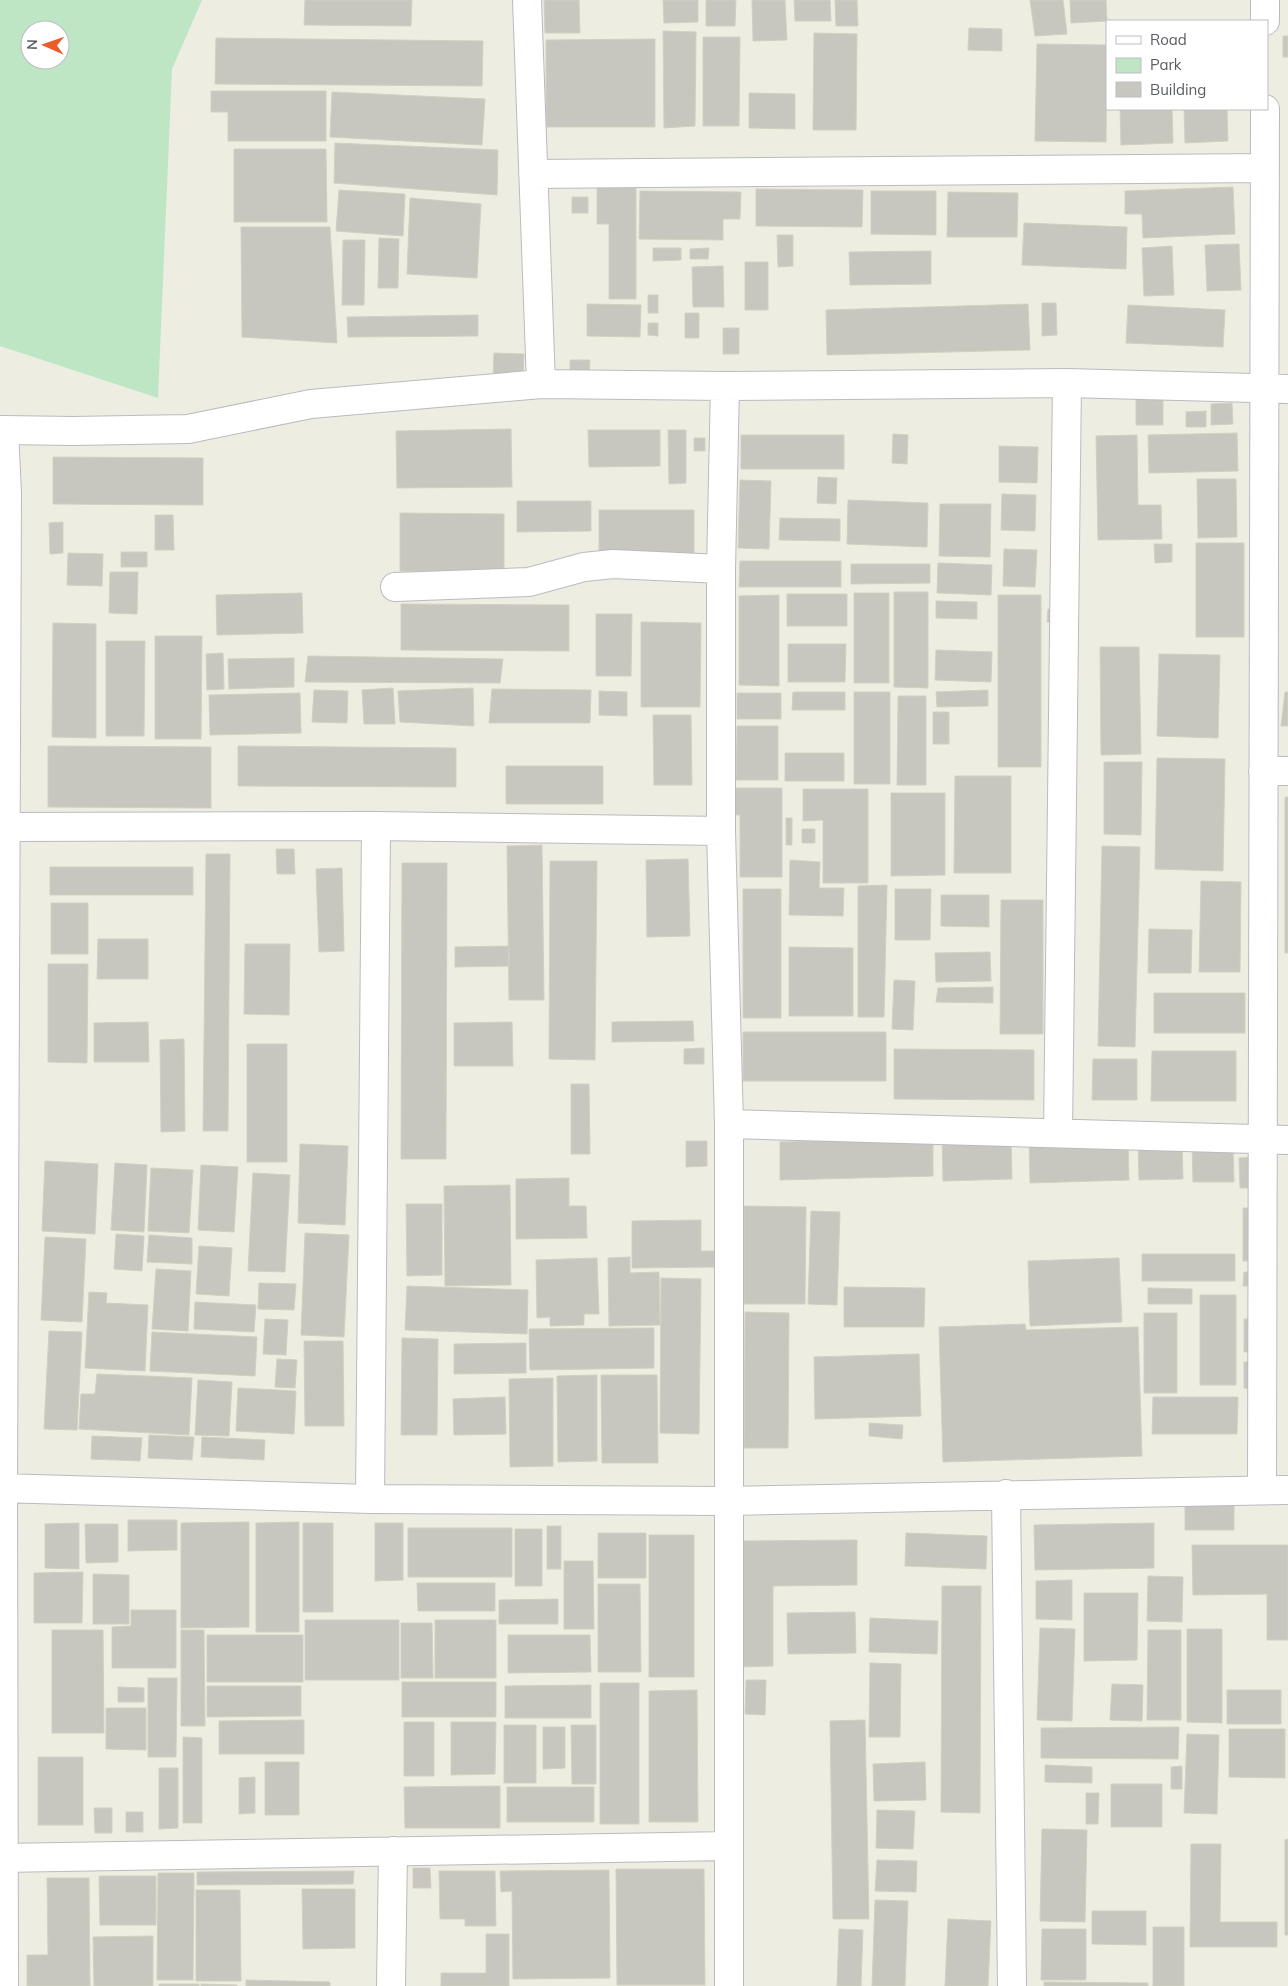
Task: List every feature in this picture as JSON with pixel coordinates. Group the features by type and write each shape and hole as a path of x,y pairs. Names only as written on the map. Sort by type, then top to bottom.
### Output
{"street":[{"path":"527,0 541,384"},
{"path":"1265,0 1265,20"},
{"path":"2,1488 370,1499 728,1501 1275,1490 1276,389 1265,168 1265,110"},
{"path":"533,174 1265,168"},
{"path":"4,1986 2,1858 2,1130 7,827 4,776 7,493 2,430 72,432 188,429 310,404 541,384 724,386 1067,383 1276,389"},
{"path":"1058,1133 1067,383"},
{"path":"724,386 721,569 722,831 729,1124 729,1986"},
{"path":"395,587 530,582 584,567 612,564 721,569"},
{"path":"7,827 376,826 722,831"},
{"path":"370,1499 376,826"},
{"path":"729,1124 1275,1139"},
{"path":"1006,1494 1012,1986"},
{"path":"2,1858 729,1846"},
{"path":"391,1986 393,1851"}],"green space":[{"path":"0,0 202,0 172,69 158,398 0,346"}],"building":[{"path":"305,0 412,0 411,26 304,25"},
{"path":"544,0 579,0 580,33 545,33"},
{"path":"663,0 698,0 698,22 664,23"},
{"path":"706,0 736,0 735,26 706,26"},
{"path":"752,0 785,0 787,40 753,41"},
{"path":"794,0 830,0 831,21 795,21"},
{"path":"835,0 857,0 858,26 836,26"},
{"path":"1030,0 1063,0 1067,34 1035,36"},
{"path":"1070,0 1106,0 1106,21 1071,23"},
{"path":"969,28 1002,29 1002,51 968,50"},
{"path":"663,31 696,32 695,126 664,128"},
{"path":"814,33 857,34 856,130 813,130"},
{"path":"1283,36 1288,36 1288,57 1283,57"},
{"path":"703,37 740,37 739,126 703,126"},
{"path":"216,38 483,41 482,86 215,84"},
{"path":"655,39 655,127 546,127 546,40"},
{"path":"1037,44 1106,45 1106,142 1035,141"},
{"path":"211,91 326,91 326,141 228,141 228,112 211,112"},
{"path":"332,92 485,99 482,145 330,137"},
{"path":"749,93 795,94 795,129 749,128"},
{"path":"1120,110 1172,110 1173,143 1121,145"},
{"path":"1184,110 1227,110 1228,141 1185,143"},
{"path":"335,143 498,150 497,195 334,183"},
{"path":"234,149 326,149 327,222 234,222"},
{"path":"597,179 636,179 636,299 609,299 609,224 597,224"},
{"path":"1233,187 1235,234 1143,238 1142,214 1125,214 1125,191"},
{"path":"756,189 863,190 862,227 756,226"},
{"path":"339,190 405,194 403,236 336,231"},
{"path":"640,191 741,192 740,219 723,219 723,240 639,239"},
{"path":"871,191 936,191 936,235 871,234"},
{"path":"948,192 1018,193 1017,237 947,237"},
{"path":"572,197 588,197 588,213 572,213"},
{"path":"410,198 481,204 477,278 407,274"},
{"path":"1024,223 1127,227 1126,269 1022,265"},
{"path":"241,227 330,227 337,343 242,337"},
{"path":"777,235 793,235 793,266 778,267"},
{"path":"379,238 399,239 398,288 378,288"},
{"path":"343,240 365,240 364,305 342,305"},
{"path":"1239,244 1241,290 1207,291 1205,245"},
{"path":"1172,246 1174,295 1144,296 1142,248"},
{"path":"653,248 681,248 681,260 653,261"},
{"path":"709,248 708,259 690,259 690,249"},
{"path":"931,251 931,284 850,285 849,252"},
{"path":"745,262 768,262 768,310 745,310"},
{"path":"723,266 724,307 693,307 692,267"},
{"path":"648,295 658,295 658,313 648,313"},
{"path":"1042,303 1056,303 1057,335 1042,336"},
{"path":"587,304 641,305 640,337 587,336"},
{"path":"1028,304 1030,350 827,355 826,310"},
{"path":"1128,305 1225,310 1223,347 1126,343"},
{"path":"685,313 699,313 699,338 685,338"},
{"path":"478,315 478,336 348,337 347,317"},
{"path":"648,323 658,323 658,336 648,335"},
{"path":"723,328 739,328 739,354 723,354"},
{"path":"494,353 524,354 523,380 493,379"},
{"path":"570,360 590,360 589,379 570,378"},
{"path":"1136,390 1163,390 1163,425 1136,425"},
{"path":"1232,403 1233,424 1211,425 1211,404"},
{"path":"1206,411 1206,427 1186,427 1186,412"},
{"path":"511,429 512,487 397,488 396,431"},
{"path":"588,430 660,430 660,466 589,467"},
{"path":"668,430 686,430 686,483 669,484"},
{"path":"1237,433 1238,471 1149,473 1148,435"},
{"path":"893,434 908,435 907,464 892,463"},
{"path":"741,435 844,435 844,469 741,469"},
{"path":"1137,435 1138,505 1161,505 1162,539 1098,540 1096,436"},
{"path":"694,438 705,438 705,451 694,451"},
{"path":"999,446 1038,447 1037,483 999,482"},
{"path":"53,457 203,458 203,505 53,504"},
{"path":"818,477 837,478 836,504 817,503"},
{"path":"1197,479 1236,479 1237,537 1198,538"},
{"path":"740,480 771,481 769,549 738,548"},
{"path":"1002,494 1036,495 1035,531 1001,530"},
{"path":"848,500 928,503 927,547 847,544"},
{"path":"517,501 591,501 591,531 517,532"},
{"path":"940,504 991,504 990,557 939,556"},
{"path":"599,510 694,510 694,554 599,554"},
{"path":"400,513 504,514 504,572 400,571"},
{"path":"155,515 173,515 174,550 155,550"},
{"path":"780,518 840,519 840,541 779,540"},
{"path":"63,522 63,553 50,554 49,523"},
{"path":"1196,543 1244,543 1244,637 1196,637"},
{"path":"1154,544 1172,544 1172,562 1155,563"},
{"path":"1004,549 1037,550 1035,587 1003,586"},
{"path":"121,552 147,552 147,567 121,567"},
{"path":"68,553 103,554 102,586 67,585"},
{"path":"740,561 841,561 841,587 739,587"},
{"path":"938,563 992,565 991,595 937,593"},
{"path":"851,564 930,564 930,583 851,584"},
{"path":"110,572 138,572 137,614 109,613"},
{"path":"894,592 928,592 928,688 894,687"},
{"path":"302,593 303,633 217,635 216,595"},
{"path":"854,593 889,593 889,683 854,683"},
{"path":"787,594 847,594 847,626 787,626"},
{"path":"779,595 779,686 739,685 739,596"},
{"path":"998,595 1041,595 1041,767 998,767"},
{"path":"936,601 977,602 977,619 936,618"},
{"path":"401,604 569,605 569,651 401,650"},
{"path":"1048,609 1061,609 1060,623 1047,622"},
{"path":"596,614 632,614 631,676 596,676"},
{"path":"641,622 701,623 700,707 641,707"},
{"path":"53,623 96,624 96,738 52,737"},
{"path":"155,636 202,636 201,739 155,739"},
{"path":"106,641 145,641 144,736 106,736"},
{"path":"788,644 846,644 845,682 788,682"},
{"path":"1100,647 1139,647 1141,754 1101,755"},
{"path":"936,650 992,652 991,682 935,680"},
{"path":"223,653 224,689 207,690 206,654"},
{"path":"1159,654 1220,655 1218,738 1157,736"},
{"path":"308,656 503,659 500,683 305,682"},
{"path":"294,658 294,687 229,689 228,659"},
{"path":"393,688 395,724 364,724 362,690"},
{"path":"473,688 474,726 400,722 398,691"},
{"path":"492,689 591,690 590,723 489,723"},
{"path":"314,690 348,691 347,723 312,722"},
{"path":"988,690 988,706 937,707 936,692"},
{"path":"599,691 627,692 627,716 599,715"},
{"path":"793,692 845,692 845,710 792,710"},
{"path":"854,692 890,692 890,784 854,784"},
{"path":"1285,692 1288,692 1288,726 1281,726"},
{"path":"300,693 301,733 210,735 209,695"},
{"path":"737,693 781,693 781,719 737,719"},
{"path":"898,696 926,696 926,785 897,785"},
{"path":"933,712 949,712 949,744 933,744"},
{"path":"653,715 691,715 692,785 654,785"},
{"path":"737,726 778,726 778,780 736,780"},
{"path":"48,746 211,747 211,808 48,807"},
{"path":"238,746 456,748 456,787 238,786"},
{"path":"785,753 844,753 844,781 785,781"},
{"path":"1157,758 1225,759 1223,871 1155,869"},
{"path":"1104,762 1142,762 1141,835 1104,834"},
{"path":"506,766 603,766 603,804 506,804"},
{"path":"955,776 1011,776 1011,873 954,873"},
{"path":"730,788 782,788 782,877 740,877 740,815 730,815"},
{"path":"803,789 868,789 868,883 823,883 823,820 803,821"},
{"path":"891,793 945,793 945,875 891,876"},
{"path":"1285,797 1288,797 1288,953 1285,953"},
{"path":"786,818 792,818 792,845 786,845"},
{"path":"802,829 815,829 815,843 802,843"},
{"path":"542,845 544,1000 509,1000 507,846"},
{"path":"1102,846 1140,847 1135,1047 1098,1046"},
{"path":"276,849 294,849 295,874 277,874"},
{"path":"206,854 230,854 228,1131 203,1131"},
{"path":"688,859 690,936 647,937 646,860"},
{"path":"790,860 820,862 819,888 844,888 843,916 789,915"},
{"path":"550,861 597,861 595,1060 549,1059"},
{"path":"402,863 447,863 446,1159 401,1159"},
{"path":"50,867 193,867 193,895 50,895"},
{"path":"342,868 344,951 319,952 316,869"},
{"path":"1201,881 1241,882 1240,972 1199,972"},
{"path":"887,885 884,1017 858,1017 858,886"},
{"path":"743,889 781,889 781,1018 743,1018"},
{"path":"895,889 931,889 930,940 895,940"},
{"path":"941,895 989,895 989,927 941,926"},
{"path":"1001,900 1043,900 1043,1034 1000,1034"},
{"path":"51,903 88,903 88,954 51,954"},
{"path":"1149,929 1192,930 1191,973 1148,973"},
{"path":"98,939 148,939 148,979 97,979"},
{"path":"245,944 290,944 289,1015 244,1014"},
{"path":"509,946 509,966 455,967 455,947"},
{"path":"789,947 853,948 853,1016 789,1016"},
{"path":"990,952 991,981 936,982 935,953"},
{"path":"48,964 88,964 87,1063 48,1062"},
{"path":"894,980 915,981 913,1030 892,1029"},
{"path":"993,987 993,1003 936,1002 938,988"},
{"path":"1154,993 1245,993 1245,1033 1154,1033"},
{"path":"693,1021 694,1041 612,1042 612,1022"},
{"path":"148,1022 149,1062 94,1062 94,1023"},
{"path":"512,1022 513,1066 454,1066 454,1023"},
{"path":"743,1032 886,1032 886,1081 743,1081"},
{"path":"184,1039 185,1131 161,1132 160,1040"},
{"path":"247,1044 287,1044 287,1162 247,1162"},
{"path":"704,1048 704,1064 684,1064 684,1049"},
{"path":"894,1049 1034,1050 1034,1100 894,1099"},
{"path":"1152,1051 1236,1051 1236,1101 1151,1101"},
{"path":"1093,1059 1137,1059 1137,1100 1092,1100"},
{"path":"571,1084 589,1084 590,1154 571,1154"},
{"path":"1011,1137 1012,1179 943,1181 942,1138"},
{"path":"933,1138 933,1176 780,1180 780,1142"},
{"path":"1128,1139 1129,1180 1030,1183 1029,1141"},
{"path":"686,1141 707,1141 707,1166 686,1167"},
{"path":"1182,1141 1183,1179 1139,1180 1138,1142"},
{"path":"1233,1143 1234,1182 1193,1182 1192,1144"},
{"path":"300,1144 348,1146 345,1225 298,1223"},
{"path":"1256,1157 1256,1188 1240,1188 1239,1158"},
{"path":"45,1161 98,1164 95,1234 42,1231"},
{"path":"115,1163 147,1165 144,1232 111,1230"},
{"path":"201,1165 238,1167 234,1232 198,1230"},
{"path":"151,1168 193,1170 189,1233 148,1231"},
{"path":"253,1173 290,1175 285,1272 248,1271"},
{"path":"569,1178 569,1206 586,1206 587,1238 516,1239 516,1179"},
{"path":"510,1185 511,1285 445,1286 444,1186"},
{"path":"406,1204 442,1204 442,1275 407,1276"},
{"path":"744,1206 806,1207 805,1304 744,1304"},
{"path":"1243,1208 1257,1208 1257,1261 1243,1261"},
{"path":"811,1211 840,1212 837,1305 808,1304"},
{"path":"701,1220 701,1251 716,1251 716,1267 632,1268 632,1221"},
{"path":"305,1233 349,1235 344,1337 301,1335"},
{"path":"116,1234 144,1236 142,1271 114,1269"},
{"path":"149,1235 192,1238 192,1264 147,1262"},
{"path":"45,1237 86,1239 82,1322 41,1320"},
{"path":"199,1246 232,1248 229,1296 196,1294"},
{"path":"1142,1254 1235,1254 1235,1281 1142,1281"},
{"path":"630,1257 630,1273 659,1272 660,1325 609,1326 608,1258"},
{"path":"597,1258 599,1314 584,1314 584,1325 550,1326 550,1317 537,1318 536,1260"},
{"path":"1119,1258 1122,1322 1030,1326 1028,1261"},
{"path":"156,1269 191,1271 188,1331 152,1329"},
{"path":"1244,1272 1259,1272 1259,1286 1243,1286"},
{"path":"661,1278 701,1279 699,1434 660,1433"},
{"path":"259,1283 296,1284 294,1310 258,1309"},
{"path":"407,1286 528,1290 527,1334 405,1330"},
{"path":"844,1287 925,1288 924,1327 844,1327"},
{"path":"1148,1288 1192,1289 1192,1304 1148,1304"},
{"path":"89,1292 107,1293 106,1303 148,1305 145,1371 85,1368"},
{"path":"1200,1295 1236,1295 1236,1385 1200,1385"},
{"path":"195,1302 256,1305 254,1332 194,1329"},
{"path":"745,1312 789,1313 788,1448 744,1448"},
{"path":"1144,1313 1177,1313 1177,1393 1144,1393"},
{"path":"265,1319 288,1320 286,1355 263,1354"},
{"path":"1244,1319 1256,1319 1256,1352 1244,1352"},
{"path":"1025,1324 1026,1330 1138,1327 1142,1456 943,1462 939,1327"},
{"path":"654,1328 654,1368 530,1370 529,1329"},
{"path":"49,1331 82,1332 77,1430 44,1429"},
{"path":"152,1332 257,1337 255,1376 150,1371"},
{"path":"402,1338 438,1339 437,1435 401,1435"},
{"path":"304,1341 343,1341 344,1426 305,1426"},
{"path":"526,1343 526,1373 454,1374 454,1344"},
{"path":"919,1354 921,1416 815,1419 814,1357"},
{"path":"277,1359 297,1360 295,1388 275,1387"},
{"path":"1244,1362 1252,1362 1253,1389 1244,1388"},
{"path":"97,1374 192,1378 189,1435 79,1429 81,1394 95,1394"},
{"path":"597,1375 597,1461 558,1462 557,1376"},
{"path":"601,1375 657,1375 658,1463 602,1463"},
{"path":"553,1378 553,1466 510,1467 509,1379"},
{"path":"198,1380 232,1382 229,1436 195,1435"},
{"path":"238,1388 296,1391 294,1434 236,1431"},
{"path":"505,1397 506,1434 454,1435 453,1399"},
{"path":"1153,1397 1238,1397 1237,1434 1152,1434"},
{"path":"869,1423 903,1425 902,1439 869,1436"},
{"path":"149,1435 194,1437 192,1460 148,1458"},
{"path":"92,1436 142,1438 140,1461 91,1459"},
{"path":"202,1437 265,1440 264,1460 201,1457"},
{"path":"1185,1500 1234,1500 1234,1530 1185,1530"},
{"path":"128,1520 177,1520 177,1550 128,1551"},
{"path":"249,1522 249,1627 181,1628 181,1523"},
{"path":"299,1522 299,1632 256,1632 256,1523"},
{"path":"79,1523 79,1569 45,1568 45,1524"},
{"path":"303,1523 333,1523 333,1612 303,1612"},
{"path":"375,1523 403,1523 403,1580 375,1581"},
{"path":"1154,1523 1154,1568 1035,1570 1034,1525"},
{"path":"85,1524 118,1524 118,1562 86,1563"},
{"path":"547,1526 561,1526 561,1569 547,1569"},
{"path":"408,1528 512,1528 512,1577 408,1577"},
{"path":"515,1529 542,1529 542,1586 515,1586"},
{"path":"598,1533 646,1533 646,1578 598,1578"},
{"path":"906,1533 987,1536 986,1569 905,1566"},
{"path":"649,1535 694,1535 694,1677 649,1677"},
{"path":"857,1540 857,1585 773,1586 773,1666 740,1667 740,1541"},
{"path":"1192,1545 1288,1545 1288,1640 1267,1640 1267,1594 1193,1595"},
{"path":"564,1561 593,1561 594,1629 564,1629"},
{"path":"83,1572 82,1623 34,1623 34,1573"},
{"path":"93,1574 129,1575 129,1624 93,1624"},
{"path":"1148,1576 1183,1577 1182,1622 1147,1621"},
{"path":"1072,1580 1072,1620 1036,1619 1036,1581"},
{"path":"417,1583 495,1583 495,1611 418,1611"},
{"path":"598,1584 640,1584 641,1672 598,1672"},
{"path":"942,1586 981,1586 980,1813 941,1812"},
{"path":"1084,1593 1138,1593 1137,1660 1084,1661"},
{"path":"558,1599 558,1624 499,1624 499,1600"},
{"path":"131,1610 176,1610 176,1668 112,1668 112,1627 131,1626"},
{"path":"855,1612 856,1653 788,1654 787,1613"},
{"path":"870,1618 938,1621 937,1654 869,1652"},
{"path":"305,1620 399,1620 399,1680 305,1680"},
{"path":"435,1620 496,1620 496,1678 435,1678"},
{"path":"401,1623 432,1623 433,1678 401,1678"},
{"path":"1040,1628 1075,1629 1072,1721 1037,1720"},
{"path":"1187,1629 1222,1629 1222,1723 1187,1722"},
{"path":"52,1630 103,1630 104,1733 52,1733"},
{"path":"181,1630 204,1630 205,1726 181,1726"},
{"path":"1148,1630 1181,1630 1181,1720 1147,1720"},
{"path":"207,1635 303,1635 303,1682 207,1682"},
{"path":"508,1635 590,1635 591,1672 508,1673"},
{"path":"870,1663 901,1664 900,1737 869,1737"},
{"path":"148,1678 177,1678 176,1757 148,1757"},
{"path":"746,1680 766,1680 765,1715 745,1714"},
{"path":"402,1682 496,1682 496,1717 402,1717"},
{"path":"600,1683 639,1683 639,1824 600,1824"},
{"path":"1112,1684 1143,1685 1142,1721 1110,1720"},
{"path":"591,1685 591,1718 505,1718 505,1686"},
{"path":"207,1686 301,1686 301,1716 207,1717"},
{"path":"118,1687 144,1688 144,1702 118,1702"},
{"path":"697,1690 698,1822 649,1822 649,1691"},
{"path":"1227,1690 1281,1690 1281,1724 1227,1724"},
{"path":"106,1708 146,1708 146,1750 106,1749"},
{"path":"304,1720 304,1754 219,1754 219,1721"},
{"path":"865,1720 869,1919 833,1919 830,1721"},
{"path":"404,1722 434,1722 434,1776 404,1776"},
{"path":"451,1722 496,1722 495,1774 451,1775"},
{"path":"504,1725 536,1725 536,1783 504,1783"},
{"path":"571,1725 596,1725 596,1784 572,1784"},
{"path":"543,1727 565,1727 565,1768 543,1769"},
{"path":"1179,1727 1178,1759 1041,1758 1041,1728"},
{"path":"1229,1729 1285,1729 1285,1778 1229,1777"},
{"path":"1187,1734 1219,1735 1217,1814 1184,1813"},
{"path":"183,1737 202,1738 202,1823 183,1823"},
{"path":"38,1757 83,1757 83,1825 38,1825"},
{"path":"265,1762 299,1762 299,1815 265,1815"},
{"path":"925,1762 926,1800 874,1801 873,1764"},
{"path":"1045,1765 1092,1767 1092,1783 1045,1782"},
{"path":"1182,1766 1182,1789 1171,1789 1171,1767"},
{"path":"159,1768 178,1768 178,1828 159,1829"},
{"path":"255,1777 255,1813 239,1814 239,1778"},
{"path":"1111,1784 1162,1784 1162,1827 1111,1827"},
{"path":"500,1786 500,1828 405,1828 404,1787"},
{"path":"507,1787 594,1787 594,1822 507,1822"},
{"path":"1086,1793 1099,1793 1098,1824 1086,1824"},
{"path":"94,1808 112,1808 112,1833 95,1833"},
{"path":"877,1810 915,1811 913,1849 876,1848"},
{"path":"126,1812 143,1812 143,1832 126,1832"},
{"path":"1042,1829 1087,1830 1085,1922 1040,1921"},
{"path":"1288,1839 1288,1935 1285,1935 1285,1840"},
{"path":"1191,1844 1221,1844 1220,1922 1277,1922 1277,1947 1190,1947"},
{"path":"877,1860 917,1861 916,1892 875,1891"},
{"path":"413,1868 430,1868 431,1888 413,1888"},
{"path":"616,1869 704,1869 705,1985 617,1985"},
{"path":"609,1870 610,1978 513,1979 512,1891 501,1892 500,1871"},
{"path":"354,1871 353,1884 197,1885 197,1872"},
{"path":"439,1871 495,1871 496,1926 465,1926 465,1919 440,1919"},
{"path":"158,1873 194,1873 193,1980 157,1980"},
{"path":"99,1876 156,1876 156,1925 100,1925"},
{"path":"47,1878 89,1878 90,1986 27,1986 27,1955 48,1955"},
{"path":"302,1889 355,1889 355,1948 303,1949"},
{"path":"196,1890 240,1890 241,1981 196,1981"},
{"path":"875,1900 908,1901 905,1986 872,1986"},
{"path":"1092,1911 1146,1911 1146,1945 1092,1944"},
{"path":"948,1919 991,1921 988,1986 945,1986"},
{"path":"1153,1927 1184,1927 1184,1986 1153,1986"},
{"path":"839,1929 863,1930 861,1986 837,1986"},
{"path":"1042,1929 1086,1929 1086,1980 1041,1980"},
{"path":"486,1934 509,1934 509,1986 441,1986 441,1973 486,1973"},
{"path":"153,1936 153,1986 94,1986 93,1937"},
{"path":"246,1980 330,1982 330,1986 246,1986"},
{"path":"1044,1982 1148,1983 1148,1986 1044,1986"},
{"path":"159,1984 199,1984 199,1986 159,1986"},
{"path":"201,1984 237,1985 237,1986 201,1986"}]}
